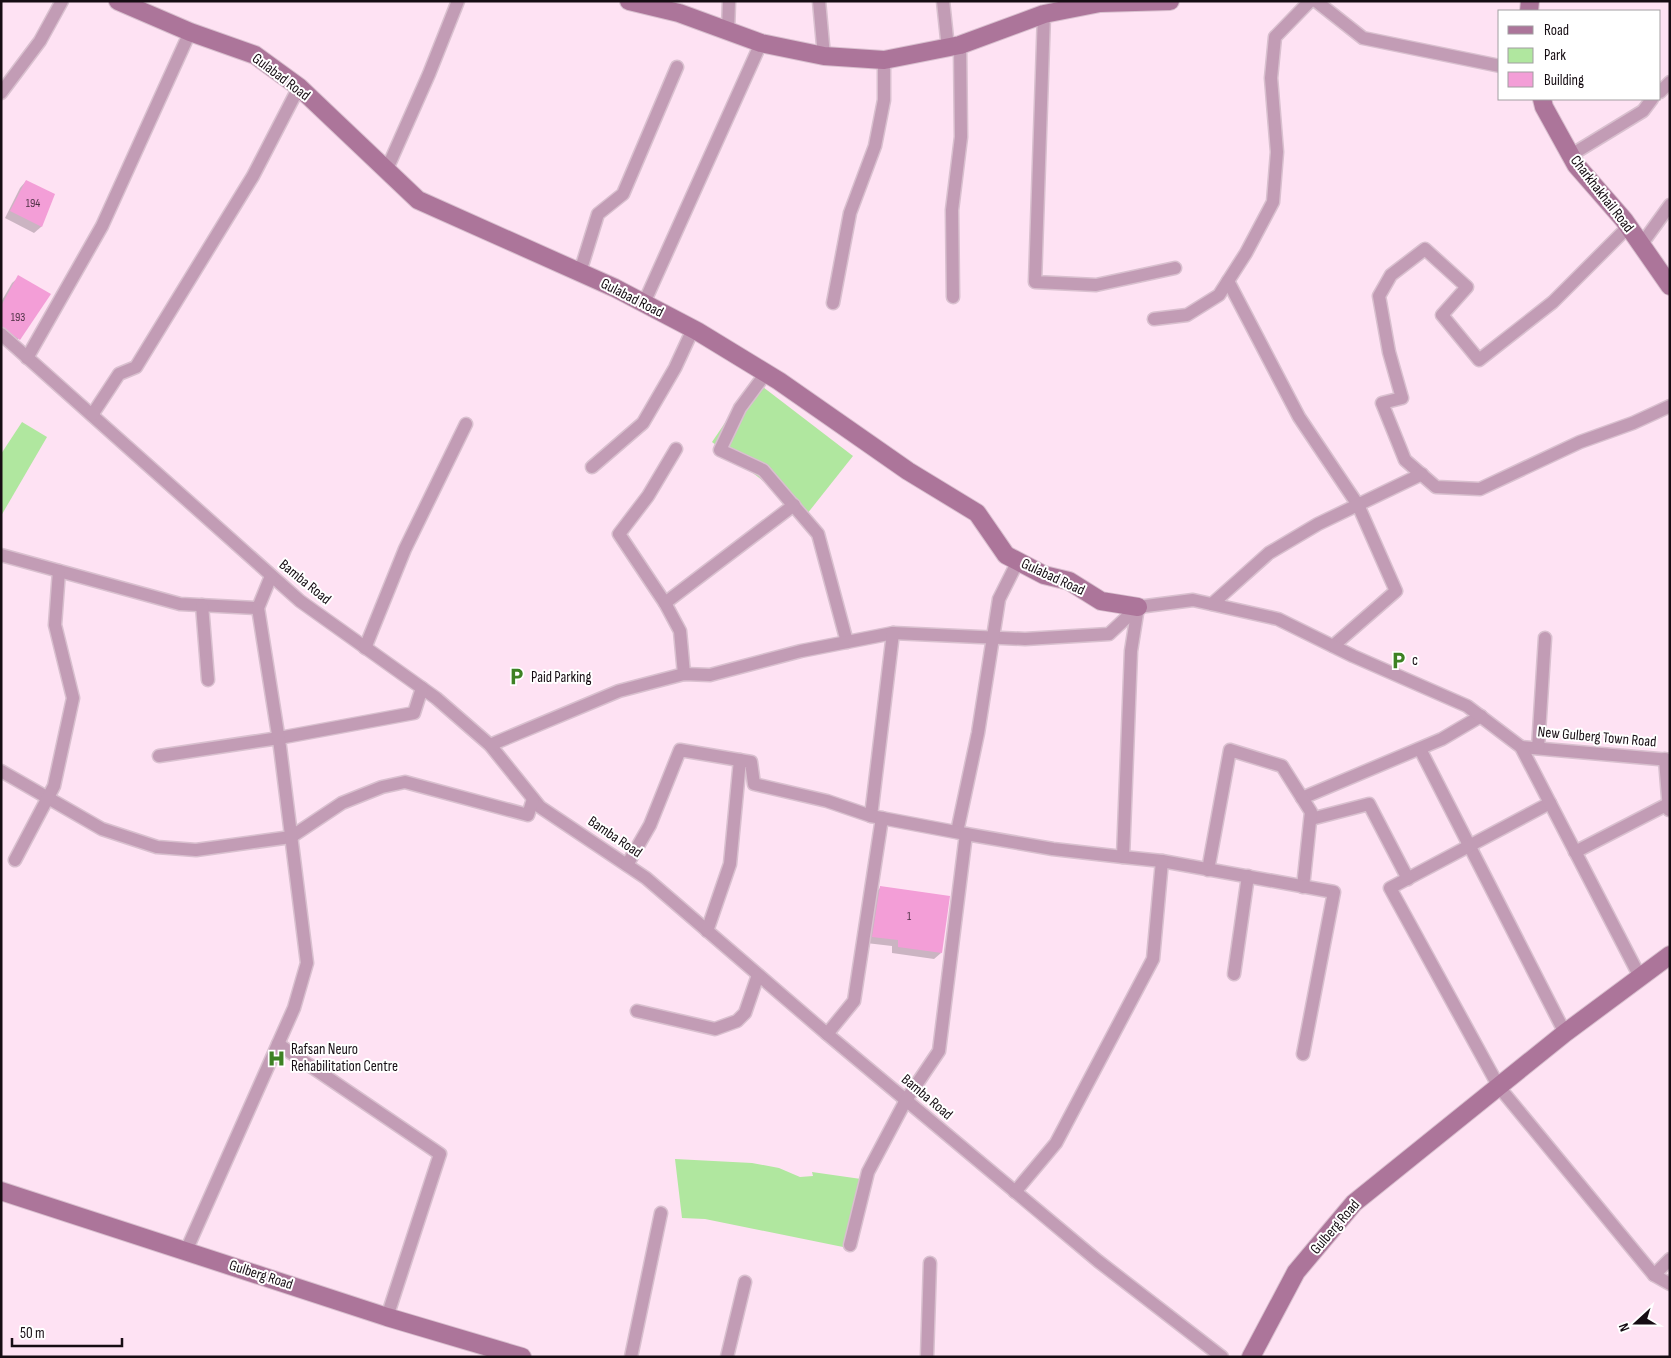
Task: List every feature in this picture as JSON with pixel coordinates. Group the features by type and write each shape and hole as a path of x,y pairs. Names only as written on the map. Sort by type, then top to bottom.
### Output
{"street":[{"path":"1,93 40,41 62,1"},
{"name":"Gulabad Road","path":"118,1 190,32 255,55 299,87 418,200 580,272 693,329 766,373 908,471 977,513 1006,555 1044,575 1069,581 1101,601 1138,607"},
{"path":"386,169 429,74 458,1"},
{"path":"629,1 678,7 728,31 761,43 824,56 884,60 954,46 1044,14 1083,4 1168,1"},
{"path":"728,31 729,1"},
{"path":"819,1 824,56"},
{"path":"943,1 954,46 961,137 952,210 953,297"},
{"path":"1154,319 1188,315 1219,295 1273,202 1277,152 1271,78 1275,37 1310,1"},
{"path":"1316,1 1363,38 1498,66"},
{"path":"1044,14 1035,282 1096,284 1175,268"},
{"path":"28,358 102,226 190,32"},
{"path":"644,303 761,43"},
{"path":"833,303 850,213 875,146 884,100 884,60"},
{"path":"580,272 598,214 623,194 677,67"},
{"path":"1661,91 1670,82"},
{"path":"92,415 119,374 136,366 252,176 299,87"},
{"name":"Charkhakhail Road","path":"1542,100 1544,107 1576,165 1629,226 1670,286"},
{"path":"1571,155 1643,111 1651,100"},
{"path":"1641,245 1670,205"},
{"path":"1629,226 1553,302 1479,360 1442,316 1467,287 1425,250 1391,275 1379,296 1389,352 1402,398 1382,403 1405,460 1436,487 1480,489 1580,442 1633,423 1670,406"},
{"path":"1228,281 1299,417 1358,505 1396,591 1333,646"},
{"path":"592,467 643,423 675,368 693,329"},
{"name":"Bamba Road","path":"1,334 300,601 422,688 490,745 540,807 646,878 826,1034 1015,1192 1098,1261 1222,1357"},
{"path":"766,373 740,408 720,450 763,470 818,534 847,642"},
{"path":"365,648 405,549 466,424"},
{"path":"676,449 648,496 619,534 665,603 680,631 684,674"},
{"path":"1212,604 1268,553 1318,524 1422,474"},
{"path":"665,603 794,505"},
{"path":"1,555 180,604 258,608"},
{"path":"850,1245 868,1172 906,1100 939,1051 961,833 999,600 1018,561"},
{"path":"15,860 54,786 74,698 55,625 59,571"},
{"path":"186,1250 294,1008 307,962 279,738 258,608 271,576"},
{"path":"490,745 619,691 684,674 710,675 801,651 893,633 993,638 1109,634 1138,607 1193,600 1278,619 1333,646 1467,706 1521,747 1640,977"},
{"path":"202,605 208,680"},
{"path":"1123,857 1131,651 1138,607"},
{"path":"826,1034 854,1001 877,817 893,633"},
{"path":"1538,748 1545,638"},
{"path":"158,756 279,738 414,713 422,688"},
{"path":"1302,798 1442,740 1481,716"},
{"name":"New Gulberg Town Road","path":"1521,747 1667,759"},
{"path":"1420,749 1565,1033"},
{"path":"627,865 650,825 680,750 751,762 754,784 826,801 877,817 1053,849 1162,861 1334,892 1303,1054"},
{"path":"1208,870 1230,750 1282,766 1311,812 1303,887"},
{"path":"1575,852 1669,807 1667,759"},
{"path":"707,930 730,864 740,760"},
{"path":"1,772 102,829 157,847 196,850 291,837 342,803 382,786 405,782 528,815 534,799"},
{"path":"1311,819 1369,804 1408,878"},
{"path":"1550,804 1390,888 1499,1087 1654,1275 1670,1284"},
{"path":"1015,1192 1056,1143 1153,960 1162,861"},
{"path":"1234,974 1248,876"},
{"name":"Gulberg Road","path":"1251,1357 1296,1272 1354,1203 1565,1033 1670,955"},
{"path":"638,1011 715,1029 737,1021 745,1013 758,975"},
{"path":"278,1044 440,1154 387,1317"},
{"name":"Gulberg Road","path":"1,1191 387,1317 522,1357"},
{"path":"631,1357 661,1213"},
{"path":"1654,1275 1670,1259"},
{"path":"927,1357 930,1263"},
{"path":"727,1357 745,1282"}],"green space":[{"path":"754,380 853,456 807,514 712,442"},
{"path":"22,422 47,437 1,516 1,454"},
{"path":"675,1159 752,1163 779,1168 800,1177 813,1176 812,1172 861,1179 848,1248 705,1219 682,1218"}],"building":[{"path":"26,180 55,194 42,227 10,211"},
{"path":"18,275 51,294 20,340 1,326 1,306"},
{"path":"880,886 950,896 942,953 898,947 898,940 872,937"}],"place":[{"name":"c","path":"1398,660"},
{"name":"Paid Parking","path":"517,677"},
{"name":"Rafsan Neuro Rehabilitation Centre","path":"277,1058"}]}
